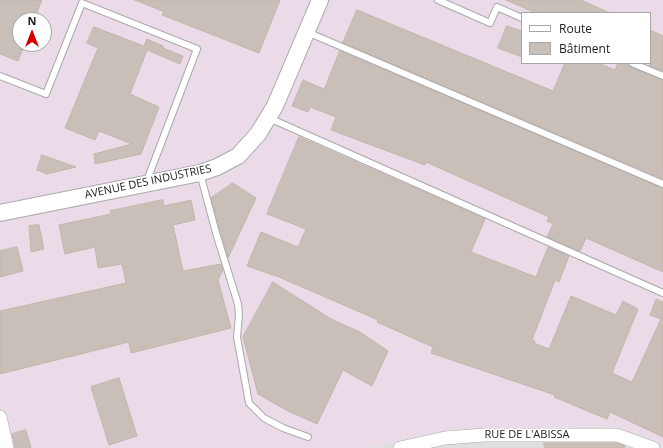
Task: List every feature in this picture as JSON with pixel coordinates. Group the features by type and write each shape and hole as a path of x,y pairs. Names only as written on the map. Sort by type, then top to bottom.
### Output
{"street":[{"name":"AVENUE DES INDUSTRIES","path":"0,213 200,173 217,167 238,156 258,134 275,106 320,0"},
{"path":"0,417 7,448"},
{"name":"RUE DE L'ABISSA","path":"400,448 445,438 484,435 617,435 653,448"}],"lane":[{"path":"438,0 490,23 497,8 521,18"},
{"path":"0,76 46,94 82,3 198,48 145,184"},
{"path":"306,32 663,184"},
{"path":"634,64 663,76"},
{"path":"268,117 663,293"},
{"path":"200,173 216,233 238,304 239,315 237,338 250,403 264,418 283,428 308,436"}],"shaded area":[{"path":"0,0 663,0 663,448 611,426 440,431 371,448 0,448"},
{"path":"611,426 663,448 371,448 440,431"}],"building":[{"path":"0,0 42,0 37,12 12,12 12,52 22,52 18,61 0,54"},
{"path":"135,0 280,0 259,53 162,15 164,12"},
{"path":"506,0 581,0 608,12 534,12"},
{"path":"357,10 553,91 565,64 600,64 615,70 618,64 628,64 630,67 663,80 663,179 343,43"},
{"path":"507,26 521,31 521,57 498,48"},
{"path":"94,27 144,46 147,39 163,46 163,48 183,56 180,64 147,50 130,94 159,107 141,154 95,164 94,154 132,144 99,131 95,140 65,128 98,48 87,43"},
{"path":"651,30 663,36 663,71 650,66"},
{"path":"340,51 663,188 663,272 586,238 580,251 547,237 553,224 547,221 549,217 426,162 425,165 331,130 336,117 310,107 308,112 292,106 303,80 324,89"},
{"path":"299,137 485,219 471,252 536,277 548,247 569,256 559,282 555,280 532,340 535,341 534,343 549,349 571,296 616,315 623,301 638,309 612,373 632,382 661,319 650,315 656,299 663,302 663,437 610,412 607,419 554,397 555,395 431,353 433,347 377,322 378,320 279,277 247,266 261,232 298,247 306,229 267,214"},
{"path":"42,155 76,167 47,174 37,170"},
{"path":"233,183 256,198 228,258 211,198"},
{"path":"163,200 164,206 191,200 195,220 173,225 183,271 221,264 223,270 218,280 231,328 131,353 129,342 0,374 0,311 126,283 122,264 98,268 95,247 65,254 59,225 111,214 110,211"},
{"path":"39,225 44,249 31,252 29,226"},
{"path":"17,247 23,271 0,277 0,251"},
{"path":"273,282 331,319 360,332 388,351 372,386 343,370 317,424 288,411 258,394 243,337"},
{"path":"119,378 137,436 109,445 91,387"},
{"path":"26,430 31,448 15,448 12,434"},
{"path":"544,443 616,443 625,446 624,448 545,448"}]}
